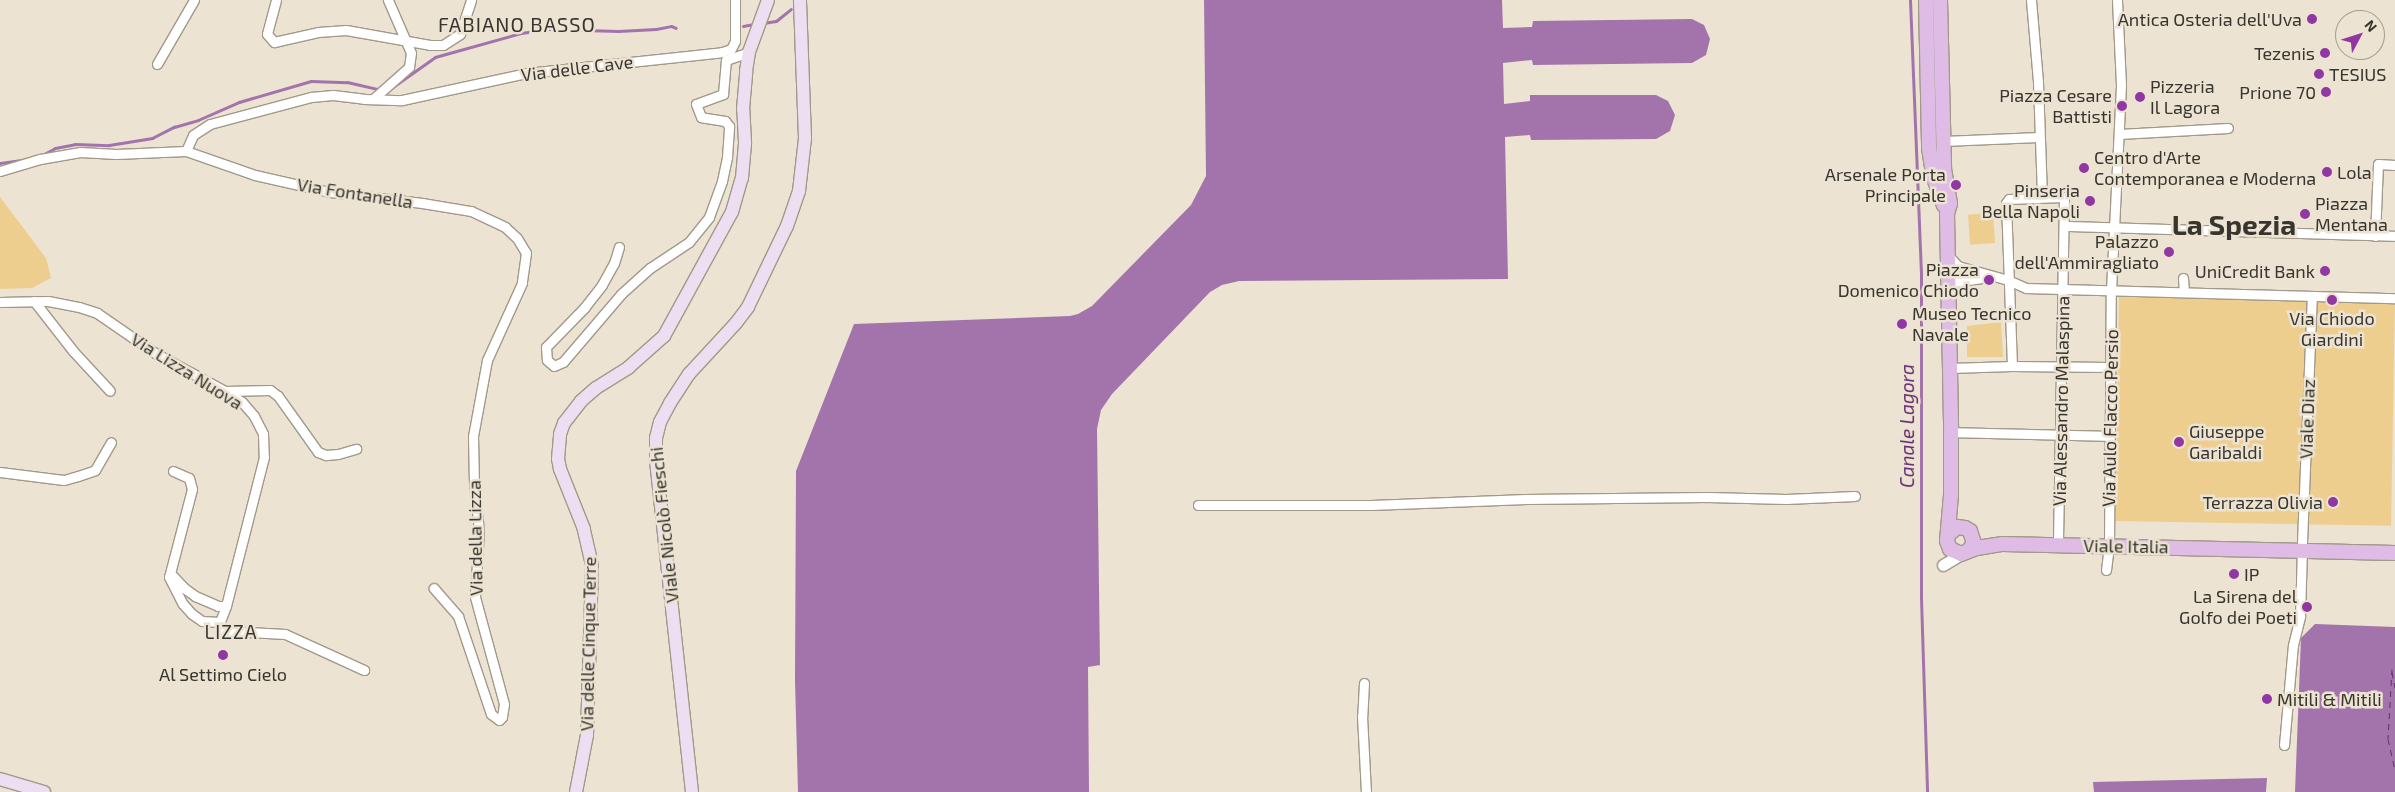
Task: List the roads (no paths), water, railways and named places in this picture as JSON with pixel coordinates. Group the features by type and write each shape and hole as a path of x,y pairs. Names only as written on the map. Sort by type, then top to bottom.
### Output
{"main road":[{"name":"Via delle Cinque Terre","path":"576,792 587,735 592,565 584,529 560,468 558,459 560,434 564,423 581,401 596,388 630,367 664,336 732,212 742,178 745,142 743,109 749,52 768,0"},
{"name":"Viale Nicolò Fieschi","path":"692,792 656,438 660,422 689,374 730,330 748,307 787,226 799,191 805,138 800,0"},
{"path":"1926,0 1929,148 1934,178 1947,214"},
{"path":"1940,0 1944,169 1950,203 1947,214 1951,432 1951,495 1948,539 1953,552 1965,552 1974,543 1968,531 1957,517 1951,495"},
{"path":"1948,539 1954,528 1968,531"},
{"name":"Viale Italia","path":"1968,531 1989,541 2003,544 2248,549 2261,541 2302,546 2356,543 2367,552 2395,553"},
{"name":"Viale Italia","path":"1965,552 2003,544"},
{"path":"0,779 44,792"}],"street":[{"path":"158,64 194,0"},
{"path":"276,0 267,34 274,42 318,32 346,30 430,45 444,45 460,34 471,0"},
{"path":"376,97 409,66 411,53 388,0"},
{"name":"Via delle Cave","path":"186,151 194,134 222,120 311,96 333,95 402,100 528,73 576,66 722,52 730,49 736,40 735,0"},
{"path":"2012,366 2006,203 2010,199 2042,197 2038,82 2031,0"},
{"name":"Via Aulo Flacco Persio","path":"2106,570 2109,546 2111,290 2122,85 2117,0"},
{"path":"619,247 614,263 602,285 585,307 546,347 547,360 554,366 563,362 621,294 650,268 689,242 700,231 709,217 722,181 727,157 729,126 725,121 701,117 696,104 722,94 726,60 749,52"},
{"path":"2119,134 2228,128"},
{"path":"1943,141 2039,137"},
{"path":"0,171 40,159 80,152 116,154 186,151"},
{"name":"Via Fontanella","path":"186,151 255,175 330,192 471,211 504,227 519,240"},
{"path":"2376,236 2378,164 2395,165"},
{"name":"Via Alessandro Malaspina","path":"2042,197 2064,197 2064,289 2058,545"},
{"path":"2065,226 2395,236"},
{"name":"Via della Lizza","path":"434,588 458,616 491,714 499,720 502,716 504,704 475,597 479,531 474,482 473,436 487,360 522,283 526,253 519,240"},
{"path":"1948,255 1958,266 1991,277 2008,280 2026,288 2395,298"},
{"path":"1948,283 1991,277"},
{"path":"2183,278 2184,292"},
{"name":"Viale Diaz","path":"2284,745 2293,645 2300,616 2312,296"},
{"path":"34,301 73,351 110,391"},
{"name":"Via Lizza Nuova","path":"0,302 48,301 79,307 97,313 155,353 242,402 254,416 262,434 264,457 226,606 220,622"},
{"path":"1950,368 2012,366 2110,367"},
{"path":"225,391 270,390 278,396 318,452 326,455 356,449"},
{"path":"1951,432 2110,436"},
{"path":"0,472 64,480 95,470 111,442"},
{"path":"172,471 189,478 192,490 169,570 174,587 183,604 192,614 202,621 220,622 223,629 230,631 285,634 364,670"},
{"path":"1198,504 1371,505 1526,499 1708,497 1786,499 1855,496"},
{"path":"169,570 184,588 196,596 218,606 226,606"},
{"path":"1364,683 1362,716 1366,792"}],"waterway":[{"name":"Canale Lagora","path":"1910,0 1921,272 1921,598 1927,792"},
{"path":"763,23 776,21 791,9"},
{"path":"743,26 754,24"},
{"path":"387,91 435,57 521,33 551,29 618,31 656,29 671,26 676,28"},
{"path":"42,155 55,148 75,144 109,145 152,138 174,127 198,120 239,102 311,81 347,82 381,90"},
{"path":"0,163 29,159"}],"place":[{"name":"Antica Osteria dell'Uva","path":"2312,19"},
{"name":"Tezenis","path":"2325,53"},
{"name":"TESIUS","path":"2319,74"},
{"name":"Prione 70","path":"2326,92"},
{"name":"Pizzeria Il Lagora","path":"2140,97"},
{"name":"Piazza Cesare Battisti","path":"2122,106"},
{"name":"Centro d'Arte Contemporanea e Moderna","path":"2084,168"},
{"name":"Lola","path":"2327,172"},
{"name":"Arsenale Porta Principale","path":"1956,185"},
{"name":"Pinseria Bella Napoli","path":"2090,201"},
{"name":"Piazza Mentana","path":"2305,214"},
{"name":"Palazzo dell'Ammiragliato","path":"2169,252"},
{"name":"UniCredit Bank","path":"2325,271"},
{"name":"Piazza Domenico Chiodo","path":"1989,280"},
{"name":"Via Chiodo Giardini","path":"2332,300"},
{"name":"Museo Tecnico Navale","path":"1902,324"},
{"name":"Giuseppe Garibaldi","path":"2179,442"},
{"name":"Terrazza Olivia","path":"2333,502"},
{"name":"IP","path":"2234,574"},
{"name":"La Sirena del Golfo dei Poeti","path":"2307,607"},
{"name":"Al Settimo Cielo","path":"223,655"},
{"name":"Mitili & Mitili","path":"2267,699"}],"district":[{"name":"FABIANO BASSO","path":"517,24"},
{"name":"La Spezia","path":"2234,224"},
{"name":"LIZZA","path":"231,632"}]}
